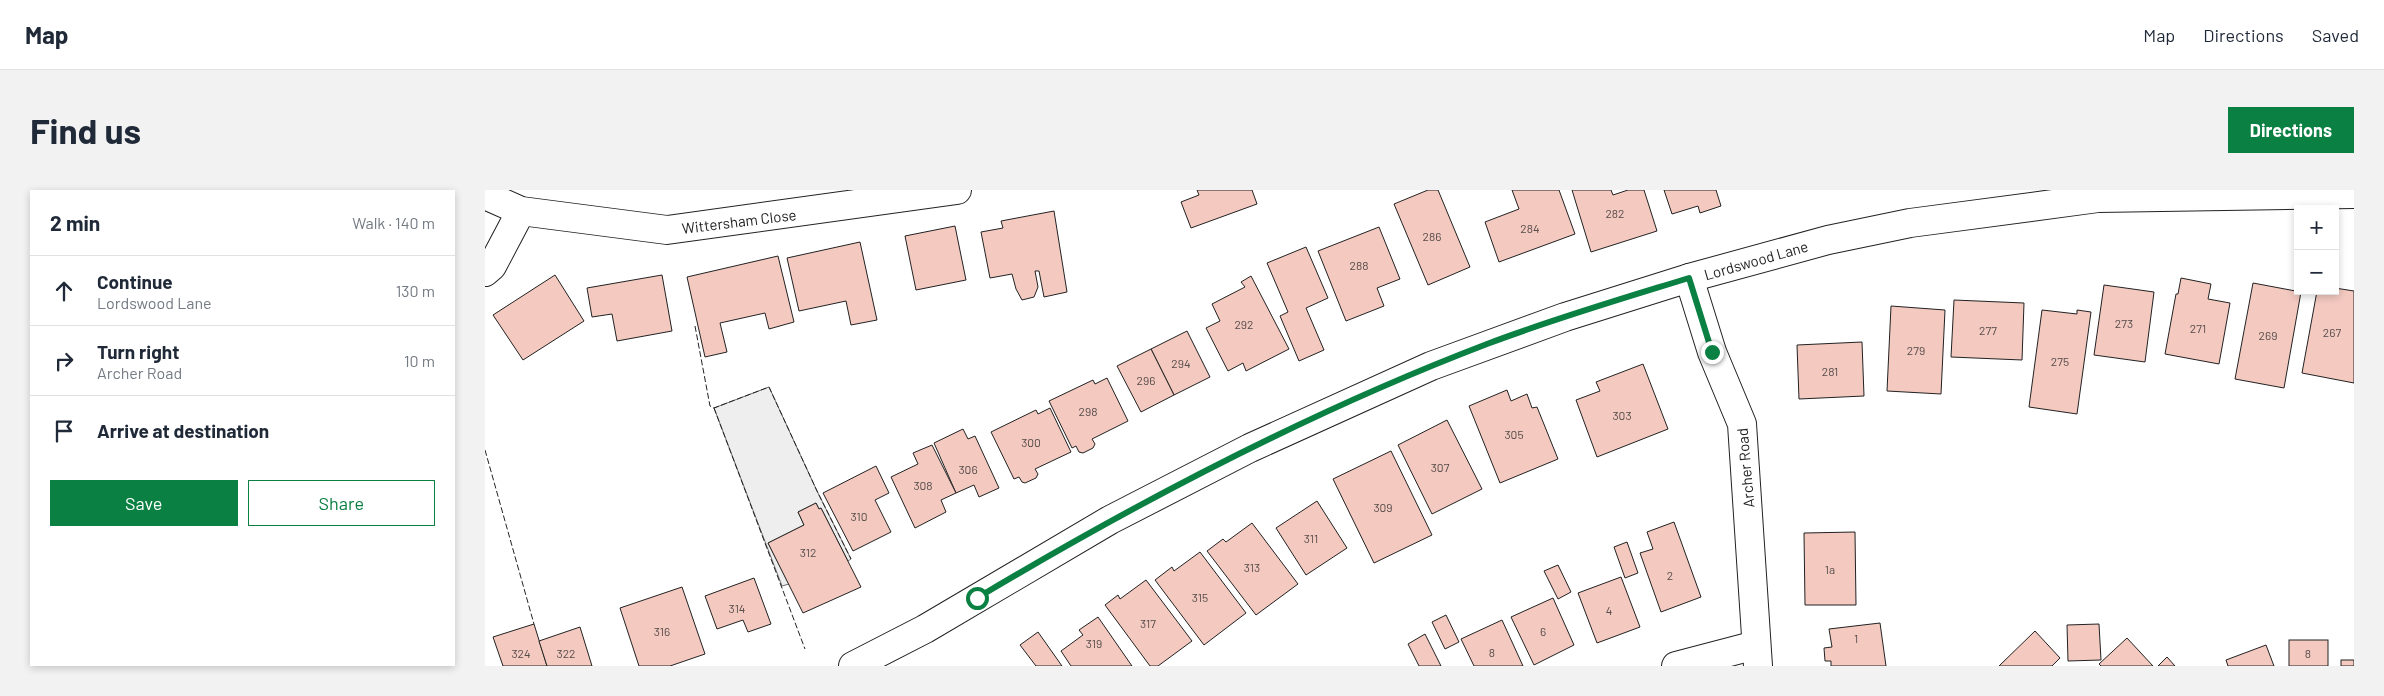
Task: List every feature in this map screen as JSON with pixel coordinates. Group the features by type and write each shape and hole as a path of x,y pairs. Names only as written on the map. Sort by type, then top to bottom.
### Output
{"street":[{"name":"Wittersham Close","path":"485,195 521,211 667,230 957,190"},
{"name":"Lordswood Lane","path":"853,666 925,629 1110,520 1304,422 1491,342 1689,278 1828,240 1910,223 2098,198 2354,194"},
{"path":"485,272 492,266 521,211"},
{"name":"Archer Road","path":"1689,278 1712,352 1743,424 1757,656"},
{"path":"1676,666 1757,656"}],"shaded area":[{"path":"769,387 851,559 848,561 821,508 819,509 816,503 798,512 804,525 768,543 789,584 782,586 714,408"}],"building":[{"path":"1197,190 1252,190 1257,204 1191,228 1181,202 1199,195"},
{"path":"1428,190 1438,190 1470,267 1428,285 1394,204"},
{"path":"1512,190 1559,190 1575,234 1499,262 1485,222 1519,209"},
{"path":"1572,190 1611,190 1613,195 1628,190 1644,190 1657,231 1591,252"},
{"path":"1664,190 1716,190 1721,206 1700,213 1698,206 1672,214"},
{"path":"1054,211 1067,292 1044,297 1039,271 1035,271 1038,287 1034,297 1022,300 1016,289 1012,274 990,278 981,232 1003,228 1001,221"},
{"path":"955,226 966,280 916,290 905,236"},
{"path":"1379,227 1400,279 1377,288 1384,306 1346,321 1318,251"},
{"path":"860,242 877,320 851,325 846,301 799,311 787,258"},
{"path":"1306,247 1328,298 1306,308 1324,350 1299,361 1280,316 1288,312 1267,263"},
{"path":"778,256 794,322 769,329 765,313 720,323 727,352 705,357 687,277"},
{"path":"555,275 584,321 523,360 493,315"},
{"path":"662,275 672,331 617,341 612,314 592,317 587,288"},
{"path":"1251,276 1289,349 1246,371 1243,363 1228,371 1206,328 1220,321 1212,304 1245,287 1241,282"},
{"path":"2181,278 2211,284 2208,299 2230,303 2219,364 2165,354 2176,294 2178,294"},
{"path":"2253,283 2294,291 2294,295 2300,295 2284,388 2235,379"},
{"path":"2104,285 2154,292 2145,362 2094,355"},
{"path":"2339,289 2354,291 2354,383 2302,373 2316,295 2339,295"},
{"path":"1954,300 2024,303 2022,360 1951,357"},
{"path":"1891,306 1945,310 1941,394 1887,391"},
{"path":"2042,310 2077,314 2077,310 2091,312 2077,414 2029,407"},
{"path":"1187,331 1210,377 1174,395 1151,349"},
{"path":"1862,342 1864,396 1799,399 1797,345"},
{"path":"1151,349 1174,395 1141,412 1117,366"},
{"path":"1643,364 1668,429 1597,457 1576,400 1600,391 1596,382"},
{"path":"1107,378 1128,421 1092,439 1095,444 1093,448 1083,453 1079,452 1076,446 1072,448 1049,401 1093,380 1095,384"},
{"path":"1507,390 1511,401 1527,394 1532,408 1537,407 1558,459 1500,483 1469,406"},
{"path":"1050,408 1071,452 1035,469 1038,474 1036,478 1025,483 1019,477 1014,479 991,432 1036,410 1038,414"},
{"path":"1447,420 1482,489 1432,514 1398,445"},
{"path":"963,429 968,439 975,436 999,488 979,497 974,485 956,493 934,443"},
{"path":"932,445 956,493 941,500 946,512 915,528 891,477 918,464 913,453"},
{"path":"1391,451 1432,535 1374,563 1333,479"},
{"path":"876,466 889,493 875,500 891,532 853,551 823,493"},
{"path":"1317,501 1347,548 1306,575 1276,528"},
{"path":"816,503 819,509 821,508 861,587 803,613 768,543 804,525 798,512"},
{"path":"1674,522 1701,597 1661,612 1640,553 1653,549 1647,532"},
{"path":"1252,523 1298,584 1256,615 1207,551 1223,539 1226,542"},
{"path":"1855,532 1856,605 1805,605 1804,533"},
{"path":"1627,542 1638,573 1625,578 1614,547"},
{"path":"1200,552 1246,613 1204,645 1155,580 1172,567 1174,571"},
{"path":"1558,565 1571,592 1558,599 1544,571"},
{"path":"1621,577 1640,627 1597,643 1578,593"},
{"path":"754,578 771,624 748,632 743,620 717,629 705,596"},
{"path":"1146,580 1192,641 1158,666 1150,666 1105,605 1118,595 1120,599"},
{"path":"682,587 705,654 670,666 639,666 620,608"},
{"path":"1553,598 1574,645 1534,665 1511,617"},
{"path":"1446,615 1459,642 1445,649 1432,622"},
{"path":"1098,617 1132,666 1071,666 1061,651 1083,635 1079,630"},
{"path":"1502,620 1523,666 1474,666 1461,639"},
{"path":"1880,623 1886,666 1831,666 1831,661 1825,661 1824,648 1832,647 1829,629"},
{"path":"534,624 547,666 503,666 493,637"},
{"path":"2099,624 2101,660 2068,661 2067,625"},
{"path":"580,627 592,666 547,666 539,641"},
{"path":"2035,631 2060,658 2052,666 1999,666"},
{"path":"1038,632 1062,666 1036,666 1020,645"},
{"path":"1425,634 1441,666 1419,666 1408,644"},
{"path":"2127,638 2153,666 2101,666 2099,664"},
{"path":"2289,640 2328,640 2328,666 2289,666"},
{"path":"2266,645 2274,666 2228,666 2226,660"},
{"path":"2167,657 2175,666 2158,666"},
{"path":"2341,660 2354,660 2354,666 2341,666"}],"fence":[{"path":"695,326 710,406 714,408 769,387 851,559"},
{"path":"714,408 805,649"},
{"path":"485,450 534,624"}],"route":[{"path":"977,598 1110,520 1250,448 1355,399 1504,337 1689,278 1712,352"}]}
